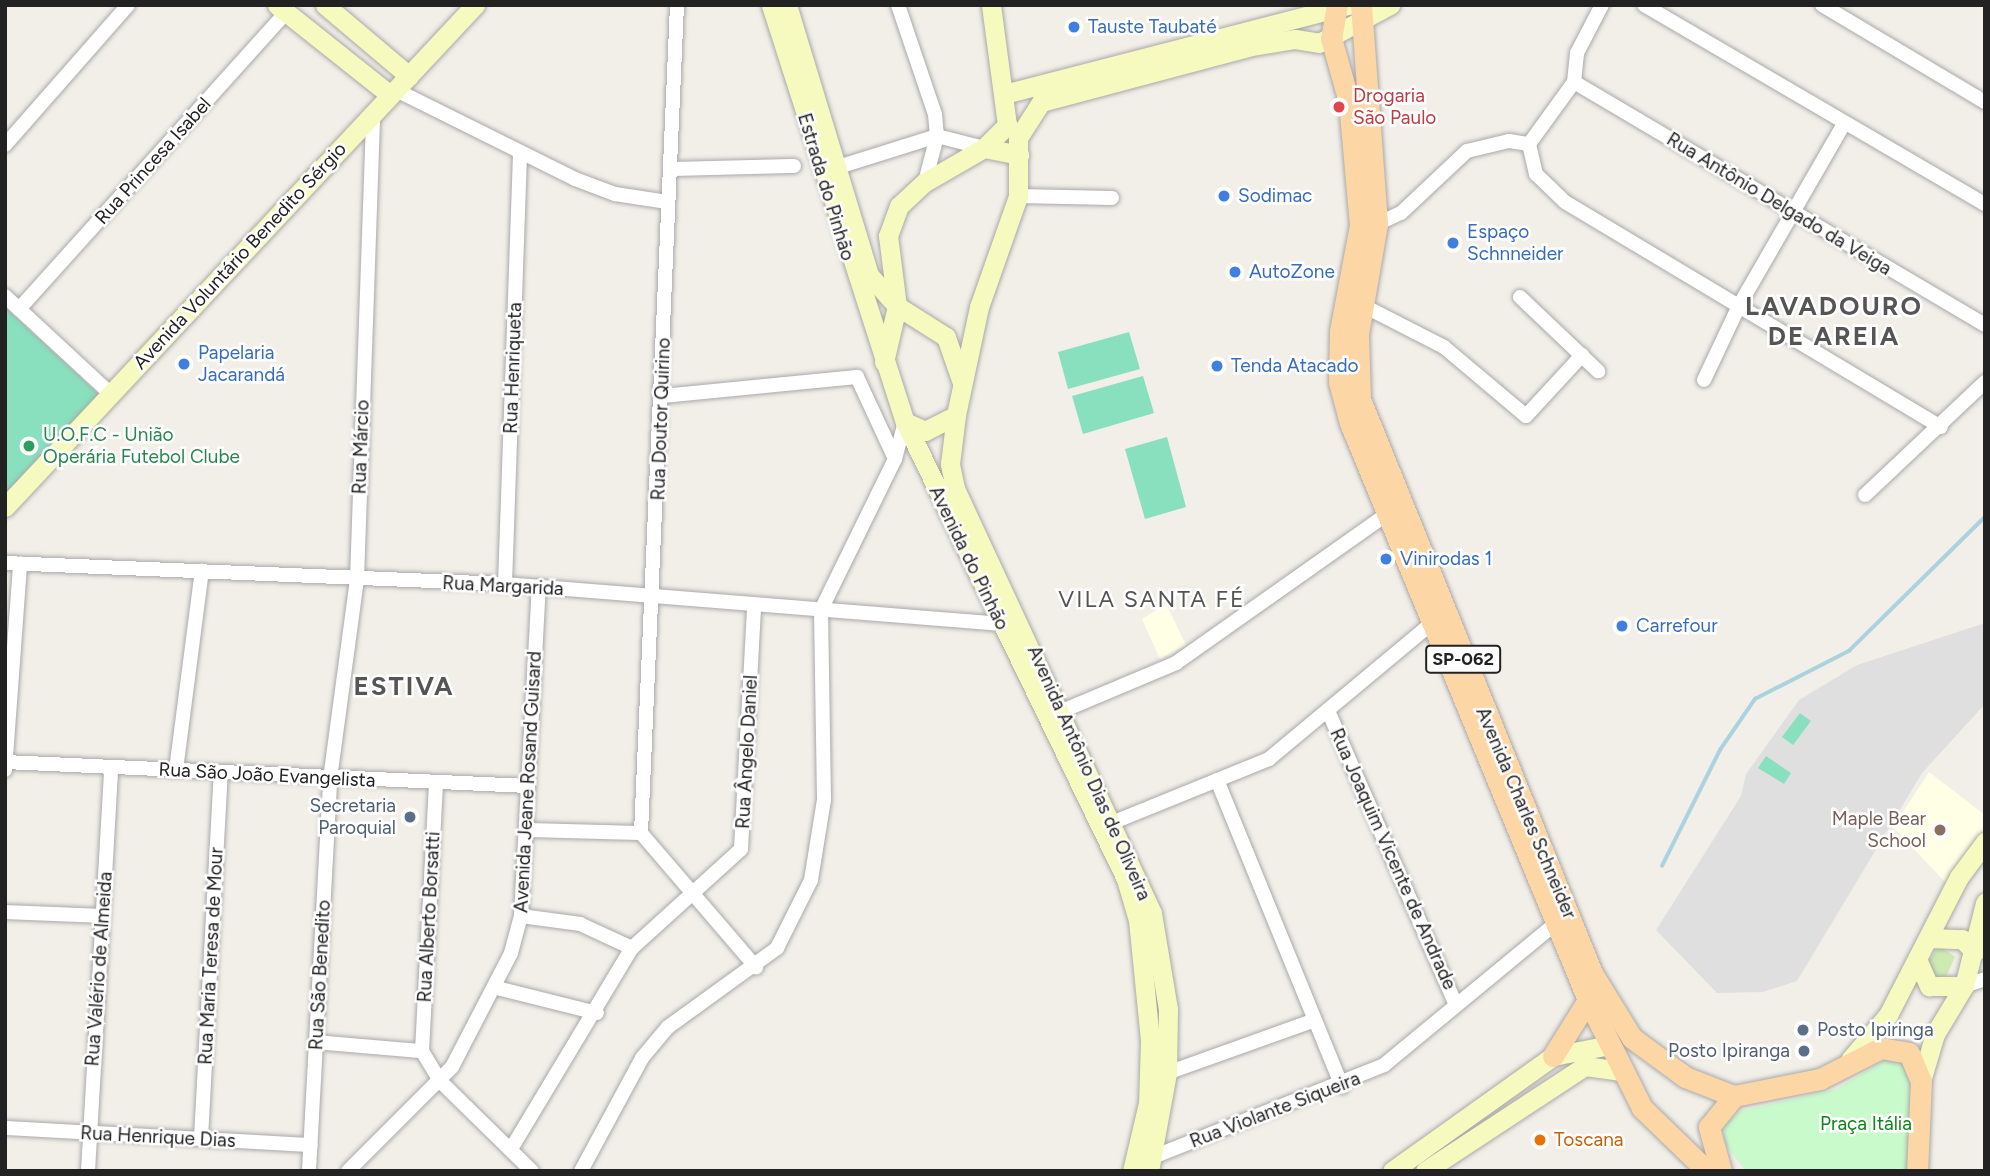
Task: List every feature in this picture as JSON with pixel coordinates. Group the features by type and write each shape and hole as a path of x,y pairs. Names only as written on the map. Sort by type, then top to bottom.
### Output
{"main road":[{"name":"Avenida Charles Schneider","path":"1341,8 1325,40 1349,102 1360,225 1339,331 1339,382 1386,515 1430,625 1588,1000 1622,1071 1647,1114 1707,1171"},
{"name":"Avenida Charles Schneider","path":"1363,14 1377,224 1355,372 1370,430 1592,972 1632,1038 1685,1077 1734,1097"},
{"path":"1338,71 1366,64"},
{"path":"1553,1056 1588,1000"},
{"path":"1610,1045 1685,1077"},
{"path":"1721,1171 1709,1128 1734,1097 1820,1079 1850,1060 1899,1047 1909,1053 1921,1081 1917,1171"}],"street":[{"path":"5,145 128,5"},
{"path":"325,5 398,87"},
{"name":"Avenida Voluntário Benedito Sérgio","path":"5,507 475,5"},
{"name":"Rua Doutor Quirino","path":"641,833 654,598 667,202 677,5"},
{"name":"Estrada do Pinhão","path":"771,5 884,367 905,422"},
{"path":"786,5 869,275 897,306 935,328 953,349 962,391"},
{"path":"898,5 937,136 925,182"},
{"path":"897,306 888,236 899,206 925,182 984,148 1006,130 1005,97 991,5"},
{"path":"1005,97 1021,110 1041,102 1251,46 1295,39 1325,40 1363,14 1390,5"},
{"path":"1602,5 1577,53 1574,82 1529,144 1536,174 1565,202 1740,304 1941,428"},
{"path":"1644,5 1985,204"},
{"path":"1822,5 1985,102"},
{"path":"1005,97 1341,8"},
{"path":"282,9 398,87 520,152 615,194 667,202"},
{"name":"Rua Princesa Isabel","path":"19,309 282,9"},
{"name":"Rua Antônio Delgado da Veiga","path":"1574,82 1985,325"},
{"name":"Avenida Antônio Dias de Oliveira","path":"1041,102 1020,129 1018,196 982,297 956,415 950,464 955,488 1114,822 1157,936 1168,1009 1167,1073 1151,1164"},
{"name":"Rua Márcio","path":"330,779 357,579 373,114"},
{"path":"1704,380 1740,304 1844,124"},
{"path":"835,168 937,136 1018,155"},
{"path":"1377,224 1401,214 1467,151 1509,141 1529,144"},
{"name":"Rua Henriqueta","path":"505,584 520,152"},
{"path":"670,169 793,166"},
{"path":"1018,196 1112,198"},
{"path":"5,296 111,394"},
{"path":"1520,297 1598,371"},
{"name":"Estrada do Pinhão","path":"884,367 886,347 897,306"},
{"path":"1364,306 1444,347 1526,416 1581,355"},
{"path":"886,347 905,327 935,328"},
{"path":"662,396 857,377 895,459"},
{"path":"1865,495 1941,428 1985,382"},
{"path":"581,1171 659,1037 756,967 792,923 821,841 821,610 895,459 905,422 925,431 956,415"},
{"name":"Avenida do Pinhão","path":"905,422 1000,624 1126,879 1138,920 1150,1041 1148,1103 1132,1171"},
{"path":"1062,710 1176,663 1386,515"},
{"path":"5,771 13,563"},
{"name":"Rua Margarida","path":"13,563 539,586 754,608 821,610 1000,624"},
{"path":"176,770 202,572"},
{"name":"Avenida Jeane Rosand Guisard","path":"348,1171 440,1081 467,1048 497,988 521,916 539,586"},
{"name":"Rua Ângelo Daniel","path":"511,1149 597,1013 632,948 690,892 741,849 754,608"},
{"path":"1114,822 1269,759 1329,713 1430,625"},
{"name":"Rua Joaquim Vicente de Andrade","path":"1329,713 1456,1004"},
{"name":"Rua São João Evangelista","path":"6,762 436,784 528,786"},
{"name":"Rua Valério de Almeida","path":"88,1171 111,768"},
{"name":"Rua Maria Teresa de Mour","path":"201,1138 220,773"},
{"name":"Rua São Benedito","path":"309,1171 330,779"},
{"path":"1217,780 1312,1021 1342,1086"},
{"name":"Rua Alberto Borsatti","path":"422,1051 436,784"},
{"path":"527,830 641,833 756,967"},
{"path":"1850,1060 1888,1015 1985,842"},
{"path":"1921,1081 1935,1034 1980,956 1985,903"},
{"path":"5,912 103,916"},
{"path":"521,916 580,925 632,948"},
{"name":"Rua Violante Siqueira","path":"1151,1164 1342,1086 1384,1065 1556,923"},
{"path":"1929,938 1962,939 1980,956"},
{"path":"1917,959 1929,986 1964,986 1985,979"},
{"path":"497,988 597,1013"},
{"path":"1167,1073 1312,1021"},
{"path":"316,1042 422,1051 440,1081 532,1171"},
{"path":"1392,1171 1527,1080 1553,1056 1610,1045"},
{"path":"1425,1171 1585,1066 1622,1071"},
{"path":"1527,1080 1538,1086 1539,1098"},
{"name":"Rua Henrique Dias","path":"5,1128 312,1145"}],"shaded area":[{"path":"1166,604 1186,645 1160,659 1142,619"},
{"path":"1985,623 1985,704 1922,773 1797,981 1763,992 1717,993 1656,930 1741,796 1746,774 1799,700 1857,665"},
{"name":"Maple Bear School","path":"1929,772 1985,815 1985,833 1946,883 1893,827"}],"green space":[{"name":"U.O.F.C - União Operária Futebol Clube","path":"5,307 101,396 5,495"},
{"path":"1129,332 1140,369 1068,389 1058,352"},
{"path":"1143,376 1154,413 1083,434 1072,396"},
{"path":"1167,437 1186,507 1145,519 1125,449"},
{"path":"1800,713 1811,721 1793,745 1782,737"},
{"path":"1766,756 1791,773 1784,784 1758,768"},
{"path":"1939,945 1955,957 1945,979 1932,977 1926,966"},
{"name":"Praça Itália","path":"1890,1057 1913,1069 1910,1171 1746,1171 1723,1142 1725,1124 1740,1111 1836,1089"}],"waterway":[{"path":"1662,866 1720,750 1755,699 1849,651 1985,517"}],"place":[{"name":"Tauste Taubaté","path":"1074,27"},
{"name":"Drogaria São Paulo","path":"1339,107"},
{"name":"Sodimac","path":"1224,196"},
{"name":"Espaço Schnneider","path":"1453,243"},
{"name":"AutoZone","path":"1235,272"},
{"name":"Papelaria Jacarandá","path":"184,364"},
{"name":"Tenda Atacado","path":"1217,366"},
{"name":"U.O.F.C - União Operária Futebol Clube","path":"29,446"},
{"name":"Vinirodas 1","path":"1386,559"},
{"name":"Carrefour","path":"1622,626"},
{"name":"Secretaria Paroquial","path":"410,817"},
{"name":"Maple Bear School","path":"1940,830"},
{"name":"Posto Ipiringa","path":"1803,1030"},
{"name":"Posto Ipiranga","path":"1804,1051"},
{"name":"Toscana","path":"1540,1140"}],"district":[{"name":"LAVADOURO DE AREIA","path":"1834,322"},
{"name":"VILA SANTA FÉ","path":"1152,599"},
{"name":"ESTIVA","path":"404,687"}]}
